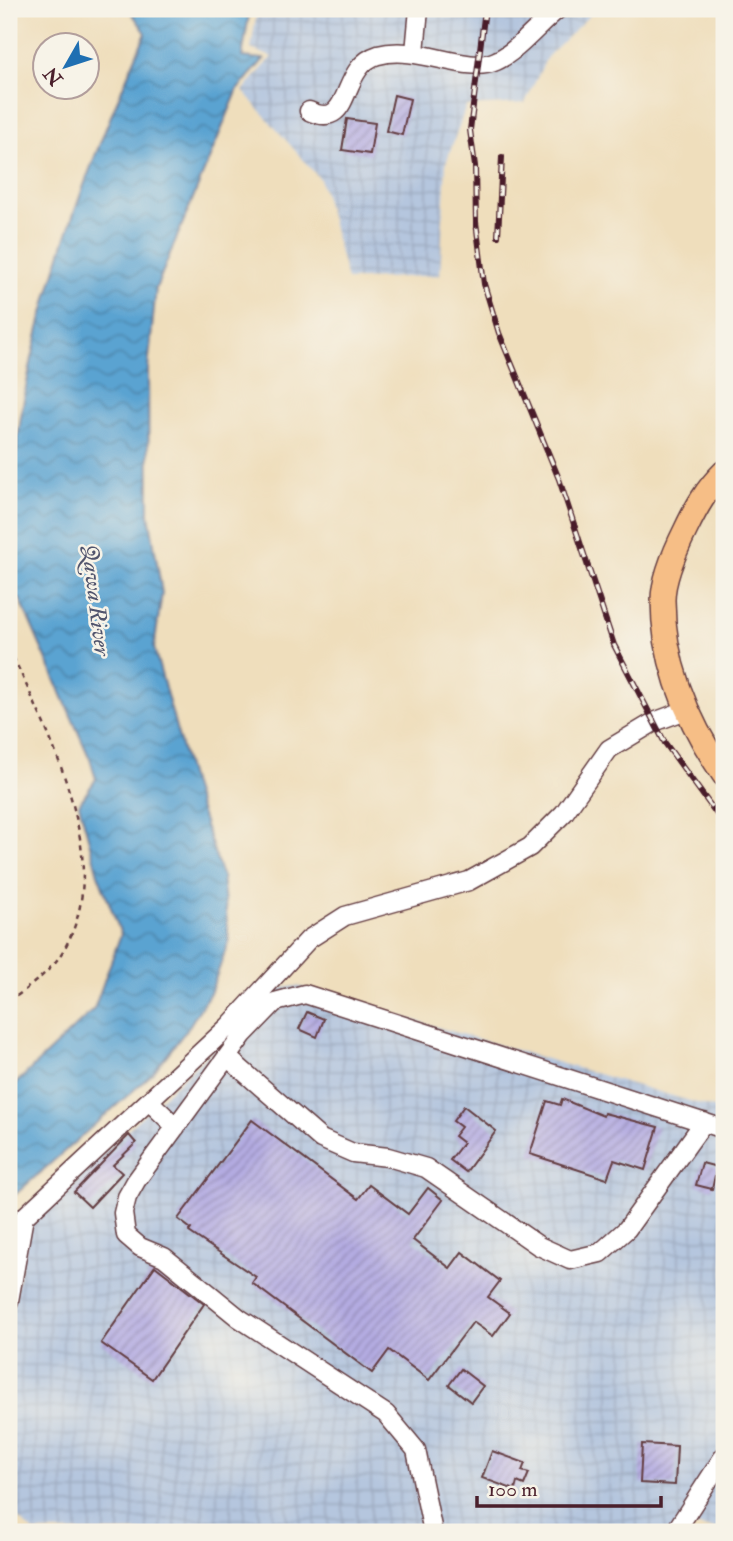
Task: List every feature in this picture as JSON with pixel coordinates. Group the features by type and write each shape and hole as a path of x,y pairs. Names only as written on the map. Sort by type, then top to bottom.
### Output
{"main road":[{"path":"724,472 703,492 677,547 663,598 671,661 686,710 702,743 724,775"}],"street":[{"path":"415,52 419,9"},
{"path":"310,111 330,117 338,110 359,68 373,57 392,51 415,52 477,65 495,61 558,9"},
{"path":"9,1301 24,1217 228,1027 309,939 345,916 469,881 530,848 564,813 609,749 654,722 686,710"},
{"path":"433,1532 416,1450 386,1414 239,1318 164,1257 140,1247 126,1235 122,1224 127,1197 176,1127 227,1057 275,1002 305,995 724,1129"},
{"path":"227,1057 321,1139 353,1153 388,1157 426,1168 538,1246 570,1260 600,1253 627,1230 704,1122"},
{"path":"150,1102 176,1127"},
{"path":"675,1532 724,1456"}],"path":[{"path":"9,648 46,727 68,790 81,845 84,886 73,931 56,962 9,1002"}],"shaded area":[{"path":"257,9 596,9 547,57 525,103 466,106 446,163 440,275 347,280 320,179 243,91 272,57 251,49"},
{"path":"297,986 724,1111 724,1530 692,1526 687,1532 33,1532 9,1510 9,1323 31,1220 279,988"}],"water":[{"name":"Qawa River","path":"129,9 250,9 242,57 264,59 238,89 156,288 148,369 149,514 162,593 154,648 193,789 222,876 229,941 211,991 188,1028 152,1074 9,1200 9,1090 94,1009 121,934 98,874 79,804 96,779 90,759 20,599 9,598 9,580 13,578 12,507 18,437 30,367 68,229 146,33"}],"building":[{"path":"394,95 410,99 402,135 386,131"},
{"path":"347,119 375,123 370,154 342,150"},
{"path":"307,1012 324,1019 317,1037 299,1029"},
{"path":"562,1099 603,1116 604,1113 658,1127 645,1170 614,1160 607,1179 530,1154 547,1101 560,1105"},
{"path":"464,1106 496,1131 466,1172 450,1160 463,1143 454,1136 461,1127 453,1121"},
{"path":"252,1120 358,1199 369,1185 408,1214 428,1188 443,1200 413,1240 450,1268 462,1252 500,1281 488,1297 510,1313 493,1336 473,1322 429,1380 389,1350 372,1373 252,1283 256,1277 189,1232 191,1229 178,1219"},
{"path":"129,1135 136,1143 113,1165 122,1173 90,1207 74,1192"},
{"path":"702,1163 717,1167 712,1189 696,1185"},
{"path":"155,1266 204,1304 152,1379 101,1343"},
{"path":"461,1369 483,1386 471,1402 449,1385"},
{"path":"642,1444 677,1446 675,1485 640,1483"},
{"path":"492,1451 525,1463 522,1471 529,1473 524,1485 517,1482 515,1490 482,1478"}],"railway":[{"path":"485,9 470,130 475,166 476,222 484,284 499,333 559,479 614,645 665,743 724,824"},
{"path":"498,236 502,157"}]}
